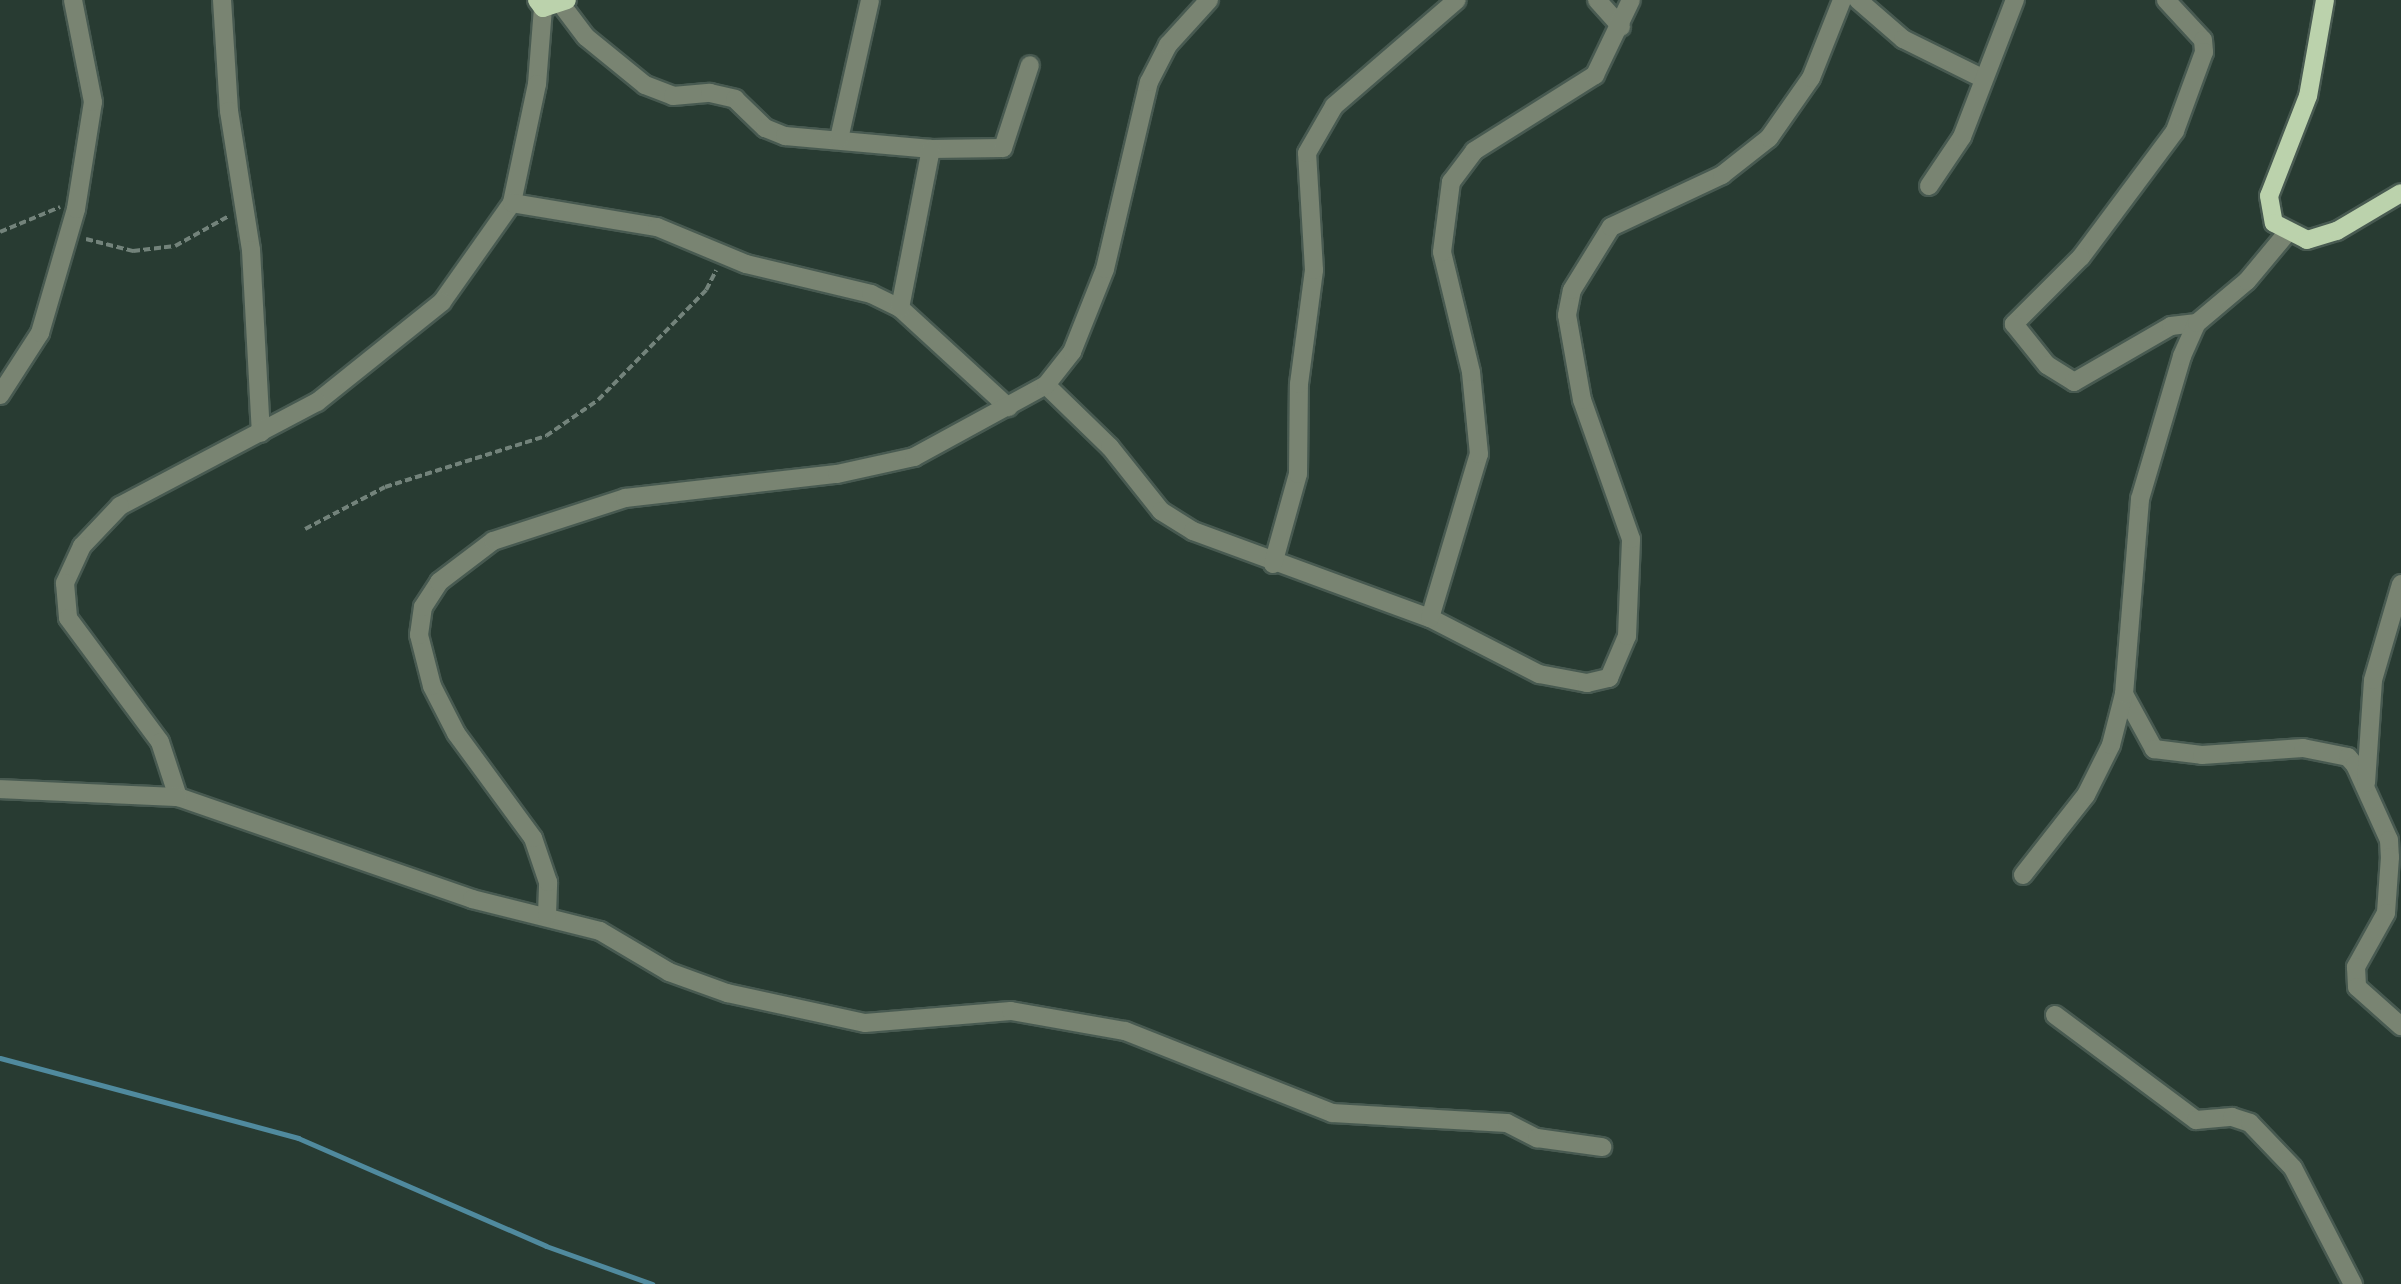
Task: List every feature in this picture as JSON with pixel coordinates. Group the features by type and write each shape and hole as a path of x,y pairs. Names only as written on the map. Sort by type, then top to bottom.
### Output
{"main road":[{"path":"2325,0 2308,96 2269,196 2274,223 2287,233 2307,240 2337,231 2401,193"}],"street":[{"path":"0,395 40,333 76,209 93,102 73,0"},
{"path":"222,0 242,194 251,250 261,433"},
{"path":"839,139 870,0"},
{"path":"547,915 548,883 533,838 456,733 432,687 419,635 423,607 439,582 493,541 580,511 708,485 875,467 958,437 1046,385 1072,352 1105,269 1149,82 1168,45 1209,0"},
{"path":"1273,564 1298,474 1299,384 1314,270 1307,153 1334,106 1457,0"},
{"path":"1597,0 1621,27"},
{"path":"1430,618 1479,454 1471,372 1442,252 1451,182 1459,163 1474,151 1595,75 1621,27 1631,0"},
{"path":"1046,385 1110,447 1161,511 1230,550 1430,618 1539,674 1587,683 1616,672 1627,636 1630,539 1582,400 1567,315 1572,290 1611,227 1722,175 1769,138 1811,78 1842,0"},
{"path":"1858,0 1911,44 1984,79"},
{"path":"1929,186 1962,137 2015,0"},
{"path":"2166,0 2203,40 2204,52 2175,131 2081,257 2014,324 2047,365 2074,382 2171,326 2197,323"},
{"path":"552,3 586,37 645,85 673,96 710,93 735,99 765,128 785,136 931,149 1003,148 1030,65"},
{"path":"178,797 160,742 68,618 65,583 82,546 120,506 317,402 409,334 442,302 512,203 552,3"},
{"path":"900,308 931,149"},
{"path":"512,203 630,220 724,254 900,308 1008,407"},
{"path":"2023,875 2087,795 2111,745 2124,694 2140,499 2172,381 2197,323 2248,281 2287,233"},
{"path":"2366,783 2373,680 2401,584"},
{"path":"2124,694 2154,750 2202,755 2318,749 2348,757 2366,783 2390,857 2386,913 2356,967 2357,987 2401,1026"},
{"path":"0,789 178,797 472,899 547,915 600,931 670,972 727,993 835,1018 911,1024 1011,1011 1125,1031 1332,1113 1469,1118 1507,1123 1537,1138 1602,1147"},
{"path":"2055,1015 2196,1120 2232,1117 2250,1123 2293,1168 2353,1284"}],"path":[{"path":"71,233 132,251 175,246 221,225 242,194"},
{"path":"0,232 48,208 76,209"},
{"path":"305,529 385,487 547,436 598,400 706,290 724,254"}],"waterway":[{"path":"0,1058 298,1138 546,1246 652,1284"}]}
